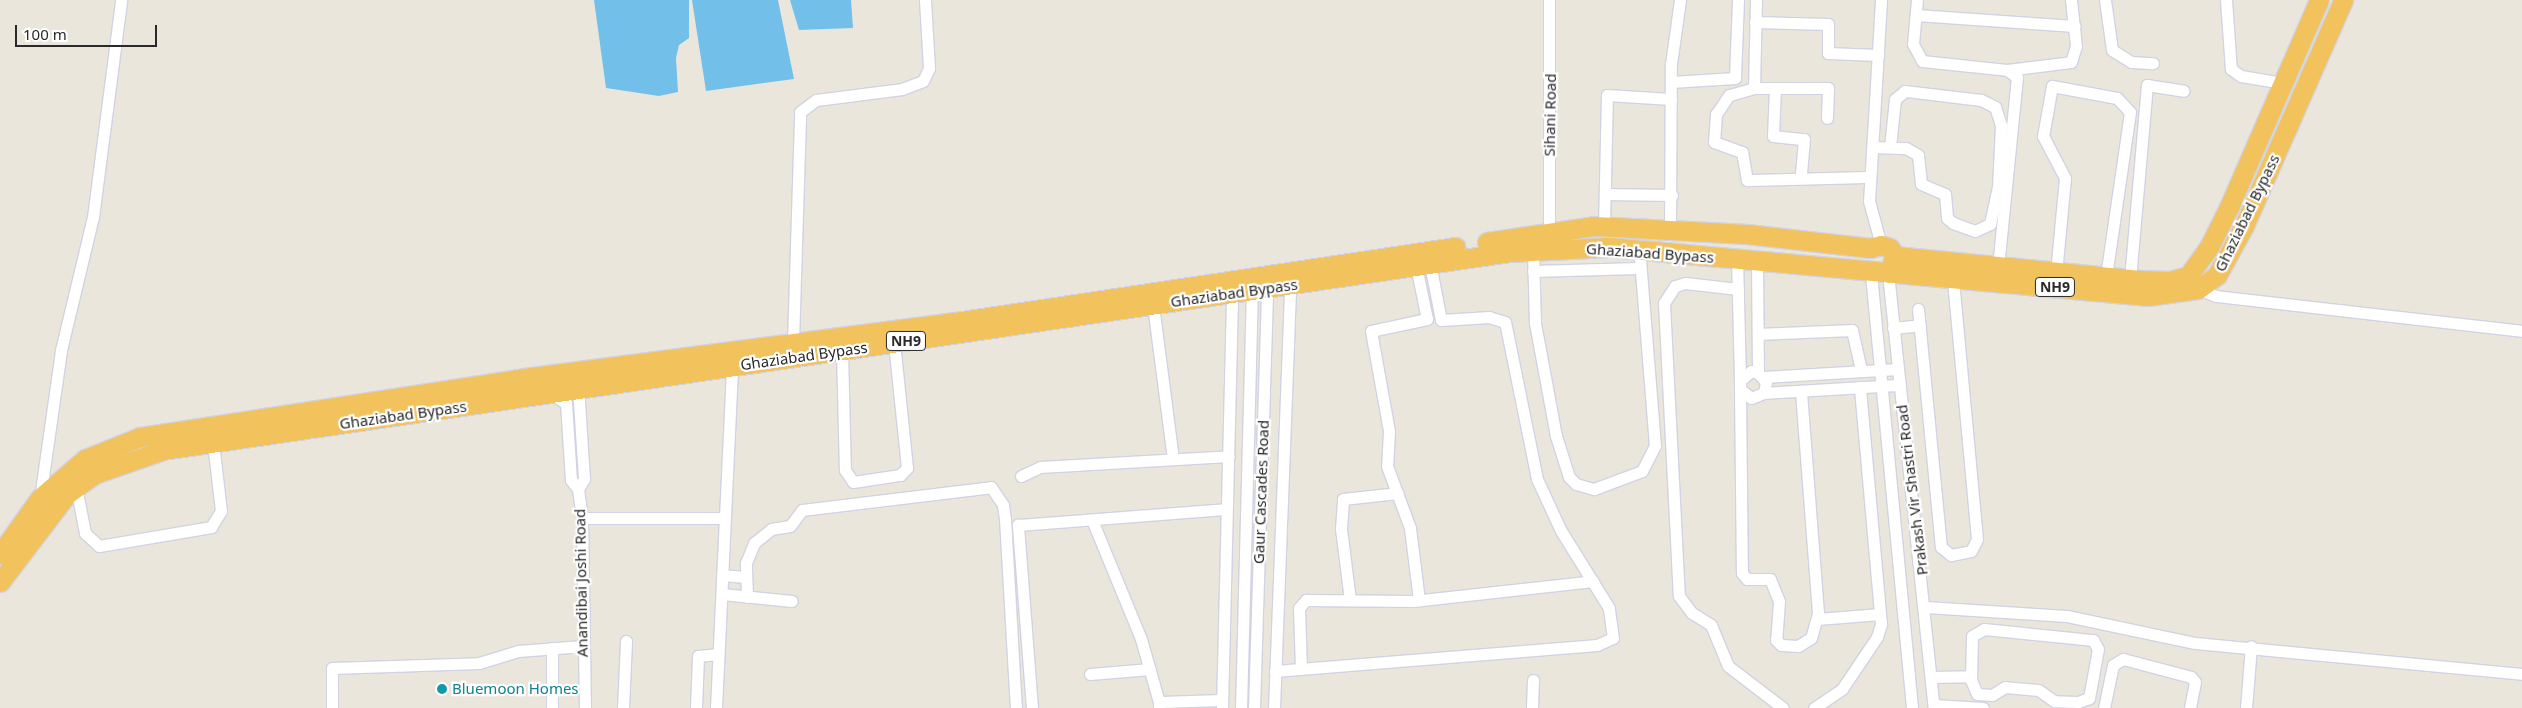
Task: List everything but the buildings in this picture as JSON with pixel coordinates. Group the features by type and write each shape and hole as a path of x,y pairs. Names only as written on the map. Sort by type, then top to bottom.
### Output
{"highway":[{"name":"Ghaziabad Bypass","path":"0,582 76,487 95,474 163,450 213,443 407,405 550,393 577,381 732,366 894,343 1232,294 1260,283 1290,285 1533,250 1639,259 1737,258 1757,260 1878,261 1998,267 2130,280 2170,281 2193,271 2209,247 2253,152 2319,0"},
{"name":"Ghaziabad Bypass","path":"0,554 40,498 85,458 140,437 407,405 577,381 793,341 1260,283 1549,230 1604,226 1670,228 1878,261 1953,278 2148,296 2198,290 2218,275 2274,161 2343,0"},
{"path":"2264,127 2285,135"},
{"path":"2253,152 2274,161"}],"street":[{"path":"40,498 58,367 93,217 121,0"},
{"path":"793,341 800,112 816,100 902,89 923,82 929,68 925,0"},
{"name":"Sihani Road","path":"1549,0 1549,230"},
{"path":"1670,228 1672,195 1671,82 1680,0"},
{"path":"1671,82 1735,78 1738,0"},
{"path":"1754,88 1756,0"},
{"path":"1878,261 1870,207 1870,177 1881,0"},
{"path":"1917,0 1914,50 1922,61 2007,70 2068,64 2076,53 2075,26 2071,0"},
{"path":"2105,0 2112,50 2131,62 2153,63"},
{"path":"2226,0 2231,69 2241,76 2283,83"},
{"path":"1916,15 2075,26"},
{"path":"1755,22 1828,24 1828,53 1878,55"},
{"path":"1998,267 2018,85 2016,77 2007,70"},
{"path":"2130,280 2147,85 2184,91"},
{"path":"2056,273 2065,178 2043,136 2052,86 2117,98 2130,112 2106,277"},
{"path":"1827,118 1828,88 1754,88 1728,96 1716,113 1714,142 1742,152 1746,180 1801,177 1870,177"},
{"path":"1775,88 1773,136 1804,138 1801,177"},
{"path":"1872,147 1890,147 1918,155 1922,184 1945,194 1947,218 1953,223 1975,231 1990,224 1998,187 2001,125 1995,107 1982,100 1905,91 1895,99 1890,147"},
{"path":"1604,226 1607,95 1671,99"},
{"path":"1605,194 1672,195"},
{"path":"1533,250 1533,271 1539,351 1562,462 1576,484 1594,489 1642,471 1655,446 1639,259 1533,271"},
{"path":"1737,258 1742,573 1747,579 1770,579 1779,601 1775,632 1781,645 1798,646 1811,638 1817,619 1801,390"},
{"path":"1757,260 1758,334 1764,393"},
{"name":"Prakash Vir Shastri Road","path":"1878,261 1894,328 1926,607 1934,707"},
{"name":"Prakash Vir Shastri Road","path":"1878,261 1881,386 1912,708"},
{"path":"1423,265 1441,320"},
{"path":"1423,265 1424,322"},
{"path":"1918,309 1941,546 1947,555 1967,552 1977,539 1953,278"},
{"name":"Gaur Cascades Road","path":"1241,708 1243,574 1260,283"},
{"name":"Gaur Cascades Road","path":"1254,708 1259,576 1260,283"},
{"path":"1738,289 1686,283 1675,286 1664,303 1680,596 1692,613 1712,624 1728,666 1784,708"},
{"path":"1274,708 1276,576 1290,285"},
{"path":"2198,290 2216,296 2522,330"},
{"path":"1092,520 1150,669 1159,705 1222,704 1226,573 1225,509 1232,294"},
{"path":"1153,305 1173,459"},
{"path":"1275,672 1598,645 1613,638 1613,624 1593,581 1561,531 1537,479 1505,322 1489,317 1441,320 1370,331 1389,431 1387,466 1410,528 1419,600"},
{"path":"1894,328 1920,325"},
{"path":"1758,334 1852,330 1861,370"},
{"path":"842,350 846,475 852,482 900,475 908,468 894,343"},
{"path":"716,708 732,366"},
{"path":"1740,385 1751,372 1761,375 1898,369"},
{"name":"Anandibai Joshi Road","path":"577,381 584,479 578,488"},
{"path":"1740,385 1751,398 1764,393 1900,385"},
{"path":"1814,708 1842,689 1878,637 1880,614 1860,387"},
{"name":"Anandibai Joshi Road","path":"550,393 566,403 571,480 578,488 582,518 585,708"},
{"path":"76,487 85,533 99,546 211,527 221,511 213,443"},
{"path":"1020,476 1040,467 1228,456"},
{"path":"747,597 746,577 754,543 771,529 790,526 802,510 990,487 1003,505 1005,519 1016,708"},
{"path":"1350,600 1341,529 1344,499 1398,493"},
{"path":"1032,708 1018,525 1225,509"},
{"path":"582,518 724,518"},
{"path":"1226,573 1243,574"},
{"path":"722,575 746,577"},
{"path":"1259,576 1276,576"},
{"path":"1301,669 1299,608 1306,600 1419,600 1593,581"},
{"path":"722,594 792,601"},
{"path":"1926,607 2067,616 2195,643 2251,646 2522,674"},
{"path":"1817,619 1880,614"},
{"path":"1984,629 2087,637 2098,649 2091,693 2084,702 2054,700 2038,690 2005,687 1985,696 1973,688 1971,676 1972,636 1984,629"},
{"path":"624,708 626,642"},
{"path":"332,708 332,668 478,663 518,651 583,646"},
{"path":"2246,708 2251,646"},
{"path":"552,648 552,708"},
{"path":"696,708 698,656 718,654"},
{"path":"2104,708 2113,665 2123,659 2192,677 2195,682 2190,708"},
{"path":"1090,674 1150,669"},
{"path":"1932,678 1971,676"},
{"path":"1532,708 1533,680"},
{"path":"1934,707 1983,708"}],"water":[{"path":"594,0 689,0 689,38 679,45 676,58 678,92 659,96 606,88"},
{"path":"692,0 778,0 794,79 706,91"},
{"path":"790,0 851,0 853,28 799,30"}],"place":[{"name":"Bluemoon Homes","path":"442,689"}]}
